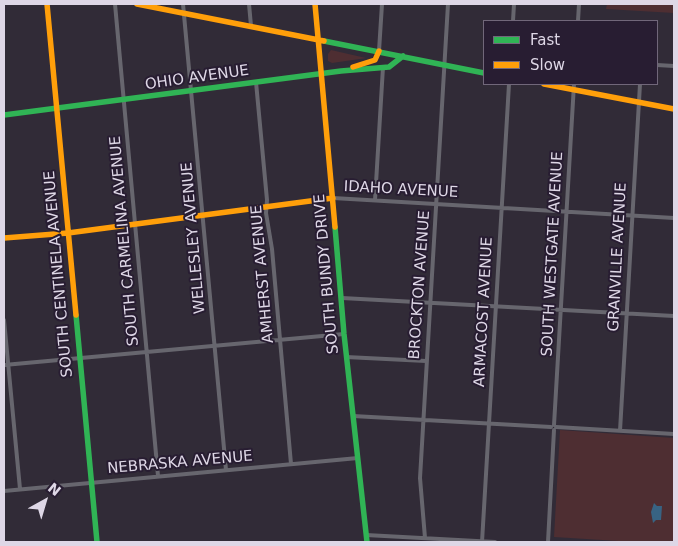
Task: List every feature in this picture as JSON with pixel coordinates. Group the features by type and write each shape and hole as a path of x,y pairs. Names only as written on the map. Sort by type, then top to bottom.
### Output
{"street":[{"name":"SOUTH CENTINELA AVENUE","path":"47,4 97,542"},
{"name":"SOUTH CARMELINA AVENUE","path":"115,4 158,476"},
{"path":"137,4 483,72"},
{"name":"WELLESLEY AVENUE","path":"183,4 226,470"},
{"path":"249,4 250,26"},
{"name":"SOUTH BUNDY DRIVE","path":"315,4 346,357 366,539"},
{"path":"379,51 382,4"},
{"name":"BROCKTON AVENUE","path":"425,538 420,478 448,4"},
{"path":"512,20 514,4"},
{"path":"578,20 579,4"},
{"name":"OHIO AVENUE","path":"341,71 375,60 379,51"},
{"name":"OHIO AVENUE","path":"21,112 341,71 383,68 393,65 403,56"},
{"path":"658,65 674,66"},
{"path":"375,200 383,68"},
{"name":"AMHERST AVENUE","path":"256,82 291,464"},
{"name":"ARMACOST AVENUE","path":"482,542 509,85"},
{"path":"554,85 574,87 674,109"},
{"name":"GRANVILLE AVENUE","path":"620,431 640,85"},
{"name":"SOUTH WESTGATE AVENUE","path":"548,542 574,87"},
{"path":"4,111 16,110 21,112"},
{"path":"4,115 21,112"},
{"name":"IDAHO AVENUE","path":"4,238 68,233 333,198 674,218"},
{"path":"342,298 674,316"},
{"path":"4,320 6,365 20,489"},
{"path":"6,365 344,334"},
{"path":"346,357 426,361"},
{"path":"353,416 674,434"},
{"name":"NEBRASKA AVENUE","path":"4,491 358,458"},
{"path":"366,539 425,538 495,542"}],"shaded area":[{"path":"607,4 674,4 674,13 606,9"},
{"path":"331,50 367,58 332,63 328,61 328,54"},
{"path":"560,430 674,438 674,542 634,542 554,537"}],"water":[{"path":"654,503 657,506 662,506 661,520 656,520 653,523 651,512"}],"traffic: fast":[{"path":"324,41 483,73"},
{"path":"4,115 341,71 389,67 403,56"},
{"path":"335,227 344,334 367,542"},
{"path":"76,315 97,542"}],"traffic: slow":[{"path":"47,4 76,315"},
{"path":"137,4 324,41"},
{"path":"315,4 335,227"},
{"path":"353,67 375,60 379,51"},
{"path":"549,85 674,109"},
{"path":"4,238 68,233 333,198"}]}
